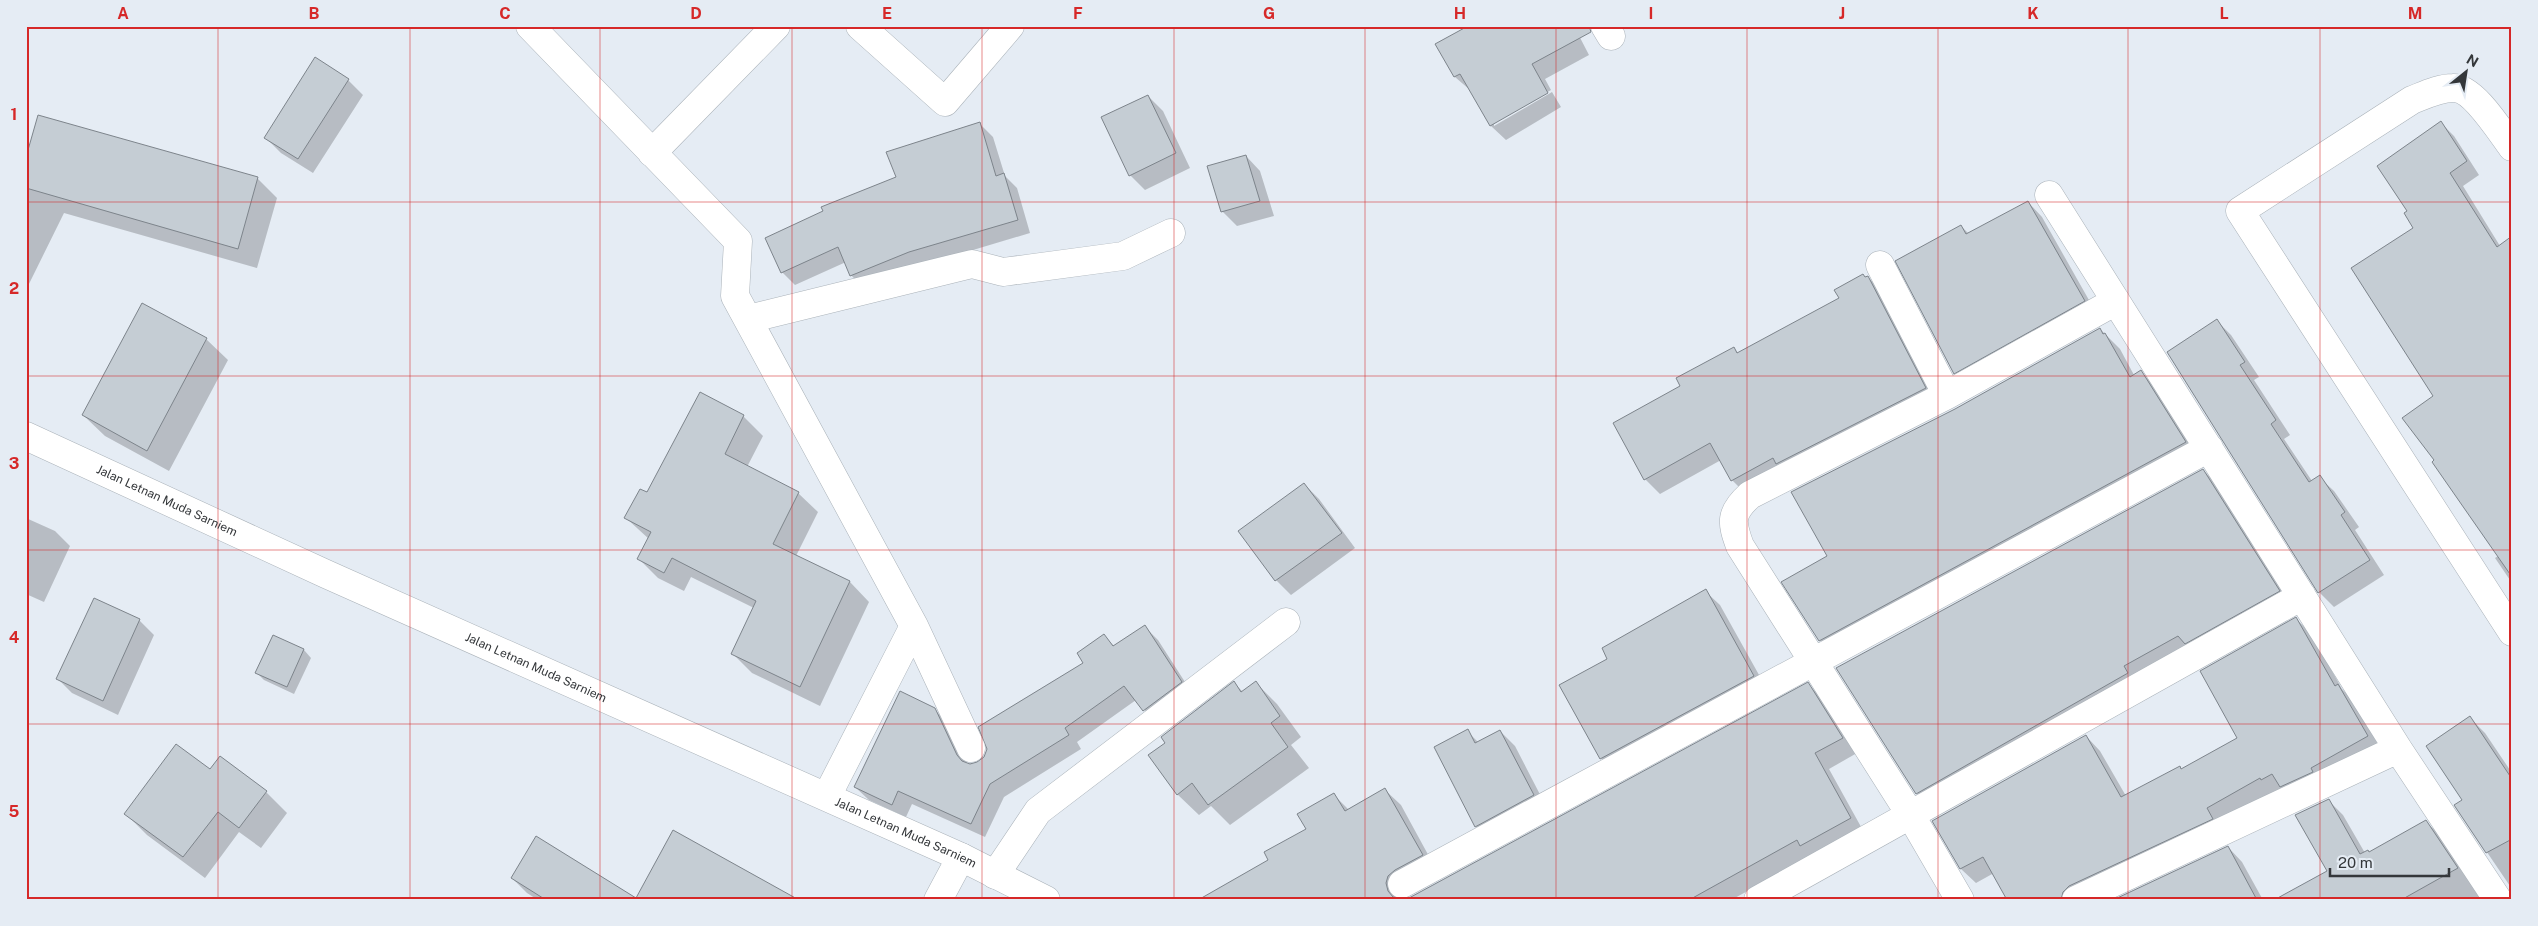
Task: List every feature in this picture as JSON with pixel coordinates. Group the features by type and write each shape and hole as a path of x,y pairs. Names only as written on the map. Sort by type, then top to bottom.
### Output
{"street":[{"path":"530,26 738,241 735,296 914,626 971,748"},
{"path":"652,153 776,26"},
{"path":"860,26 945,102 1010,26"},
{"path":"2512,146 2485,111 2468,94 2455,87 2438,90 2412,100 2240,211 2512,632"},
{"path":"2050,195 2490,897"},
{"path":"748,319 972,264 1003,272 1123,256 1171,232"},
{"path":"1880,265 1947,395"},
{"path":"1960,900 1910,814 1740,546 1734,528 1733,516 1740,503 1750,495 1947,395 2116,300"},
{"name":"Jalan Letnan Muda Sarniem","path":"26,436 326,574 962,857 1046,900"},
{"path":"1402,884 2209,448"},
{"path":"1758,900 2302,596"},
{"path":"995,875 1038,811 1286,622"},
{"path":"827,796 914,626"},
{"path":"2076,900 2398,749"},
{"path":"938,900 962,857"}],"building":[{"path":"1468,26 1589,26 1591,32 1532,64 1548,93 1490,126 1460,74 1454,77 1435,44"},
{"path":"315,57 349,79 298,159 264,138"},
{"path":"1148,95 1176,153 1129,176 1101,117"},
{"path":"38,115 258,177 238,249 26,188 26,157"},
{"path":"2441,121 2467,161 2450,173 2497,247 2512,236 2512,577 2432,462 2434,460 2402,418 2433,396 2351,268 2413,228 2404,213 2407,211 2377,166"},
{"path":"980,122 996,176 1004,173 1018,220 909,252 850,276 838,247 781,273 765,238 823,211 821,207 896,177 886,152"},
{"path":"1246,155 1260,201 1221,212 1207,166"},
{"path":"2028,201 2085,301 1954,374 1895,261 1961,225 1966,234"},
{"path":"1863,274 1865,277 1868,276 1926,388 1776,464 1773,458 1731,481 1710,443 1644,480 1613,423 1680,386 1676,378 1734,347 1737,353 1839,298 1834,290"},
{"path":"142,303 207,338 147,451 82,415"},
{"path":"2217,319 2245,362 2240,365 2276,420 2271,424 2309,482 2320,475 2345,512 2341,515 2370,560 2318,593 2167,352"},
{"path":"2100,328 2103,334 2105,333 2130,377 2141,370 2186,442 1819,641 1781,582 1827,556 1791,492 1955,409"},
{"path":"700,392 744,415 725,454 799,492 773,544 850,581 800,687 731,654 756,601 672,558 664,573 637,559 651,532 624,518 640,489 647,492"},
{"path":"2203,469 2280,591 2185,644 2178,636 2124,666 2128,673 1916,794 1836,668"},
{"path":"1304,483 1342,533 1275,581 1238,531"},
{"path":"1706,589 1754,676 1600,759 1559,685 1607,659 1602,648"},
{"path":"94,598 140,619 103,701 56,679"},
{"path":"2296,617 2335,686 2338,684 2368,736 2311,768 2313,772 2280,787 2272,774 2261,780 2260,778 2207,808 2213,819 2069,886 2063,892 2061,900 2007,900 1983,857 1960,869 1932,821 2086,735 2121,797 2180,766 2181,769 2237,738 2200,671"},
{"path":"1145,625 1182,682 1143,711 1124,686 1065,728 1069,735 990,784 971,824 898,791 892,805 854,787 900,691 935,708 957,755 962,761 970,764 984,757 987,749 978,727 1083,663 1077,653 1104,634 1113,646"},
{"path":"273,635 304,649 287,687 255,673"},
{"path":"1234,681 1241,692 1256,681 1280,716 1271,723 1288,747 1208,805 1192,783 1177,795 1148,755 1165,743 1161,737"},
{"path":"1808,682 1843,738 1815,753 1851,818 1800,846 1797,840 1689,900 1401,900 1409,898"},
{"path":"2470,716 2512,779 2512,839 2486,853 2454,805 2462,800 2426,746"},
{"path":"1468,729 1475,743 1500,730 1534,795 1475,827 1434,747"},
{"path":"176,744 210,769 220,756 267,791 239,828 218,812 183,857 124,814"},
{"path":"1385,788 1423,855 1395,870 1388,876 1386,883 1388,891 1393,897 1401,900 1198,900 1268,860 1264,852 1306,829 1297,814 1334,793 1345,811"},
{"path":"2329,799 2360,854 2368,850 2369,852 2426,820 2458,868 2401,900 2274,900 2327,871 2295,815"},
{"path":"673,830 799,900 546,900 511,878 536,836 636,898"},
{"path":"2228,846 2257,900 2113,900"}]}
